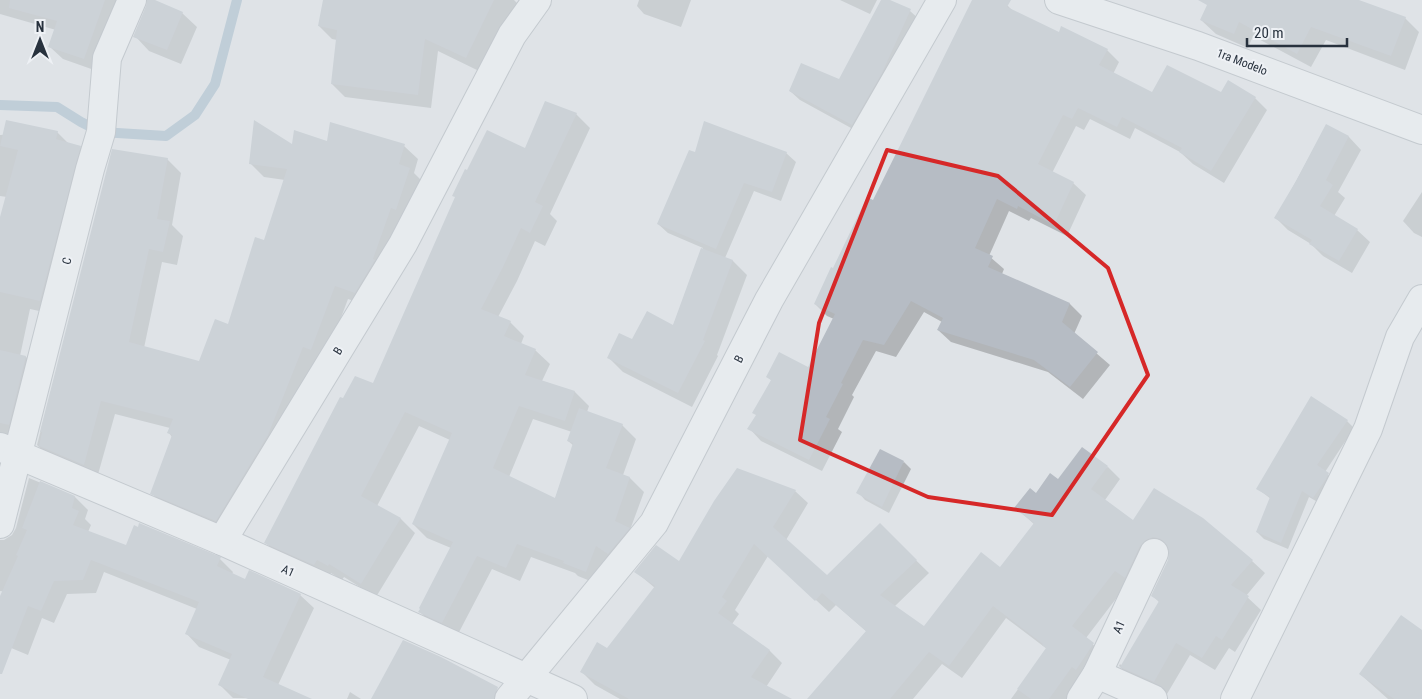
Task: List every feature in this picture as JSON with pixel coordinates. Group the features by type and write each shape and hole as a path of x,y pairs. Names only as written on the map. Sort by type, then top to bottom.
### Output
{"street":[{"name":"C","path":"0,524 9,451 102,132 107,58 132,0"},
{"name":"B","path":"222,541 403,244 512,35 537,0"},
{"name":"B","path":"509,699 654,524 769,300 942,0"},
{"name":"1ra Modelo","path":"1059,0 1198,46 1422,130"},
{"path":"1235,699 1368,429 1400,337 1422,299"},
{"name":"A1","path":"9,451 222,541 574,699"},
{"name":"A1","path":"1081,699 1097,674 1154,553"},
{"path":"1097,674 1153,699"}],"highlighted area":[{"path":"887,150 998,176 1108,268 1148,375 1052,515 928,497 800,440 819,323"}],"building":[{"path":"10,0 105,0 84,59 48,47 57,21 9,8"},
{"path":"147,0 155,0 183,12 167,50 133,37"},
{"path":"323,0 494,0 466,58 425,39 418,95 331,84 337,30 318,26"},
{"path":"881,0 890,0 911,9 882,73 852,125 789,91 801,63 839,79"},
{"path":"972,0 1011,0 1007,7 1059,32 1061,26 1108,49 1099,65 1152,92 1167,65 1221,92 1228,80 1256,97 1211,171 1179,152 1182,148 1122,117 1117,127 1078,108 1072,119 1063,115 1038,164 1074,182 1054,225 1018,206 1017,209 997,199 975,248 993,256 988,267 1070,303 1062,322 1098,352 1070,387 1034,360 937,330 943,318 911,301 884,345 863,340 841,383 843,384 826,417 830,419 809,460 747,429 756,415 752,413 771,380 766,377 779,352 808,367 835,314 814,304 867,197 873,200"},
{"path":"1198,0 1359,0 1406,17 1391,56 1311,27 1297,54 1239,22 1234,34 1200,20 1207,5"},
{"path":"545,101 577,113 535,202 543,206 530,233 521,228 481,309 511,321 504,336 536,349 525,375 575,391 565,421 519,406 493,468 555,498 573,443 567,441 579,408 623,424 606,468 630,477 615,521 630,528 608,554 596,546 586,572 563,563 564,561 517,544 506,568 477,556 442,623 418,612 453,542 412,524 452,433 405,412 361,496 401,518 361,584 329,564 328,566 317,560 314,565 264,543 340,397 343,398 355,376 373,383 455,197 452,196 487,130 525,148"},
{"path":"6,120 58,131 56,139 81,146 40,301 0,292 0,217 18,150 0,146"},
{"path":"254,120 292,144 294,130 327,141 330,122 405,144 399,164 410,168 396,210 391,208 373,259 375,260 355,293 335,286 311,350 303,347 268,435 216,521 150,494 172,435 167,433 173,419 101,401 84,465 39,446 42,432 40,432 112,149 168,158 157,219 170,221 163,252 149,249 129,342 199,361 215,319 228,324 255,237 264,240 287,169 249,164"},
{"path":"704,121 787,152 772,192 744,183 716,249 657,224 689,150 695,152"},
{"path":"1326,124 1349,136 1326,180 1333,185 1320,206 1358,229 1339,261 1309,244 1312,240 1274,218"},
{"path":"701,248 733,260 703,340 705,341 678,393 607,358 619,333 632,339 647,311 673,325"},
{"path":"0,350 26,356 9,425 0,423"},
{"path":"1311,396 1348,420 1317,465 1329,473 1326,479 1313,498 1302,491 1281,543 1256,532 1270,497 1256,489"},
{"path":"1082,447 1108,466 1091,489 1133,520 1154,488 1203,518 1253,560 1231,585 1249,596 1222,640 1216,636 1202,658 1176,643 1154,682 1120,667 1159,601 1151,596 1168,560 1169,551 1167,545 1161,539 1153,537 1146,540 1140,546 1125,578 1115,571 1072,626 1094,643 1076,670 1072,667 1049,699 1031,699 1017,689 1046,648 993,606 949,666 929,652 890,699 807,699 866,631 822,593 815,601 754,544 722,597 727,601 718,613 770,650 751,677 792,699 629,699 580,672 597,642 607,648 655,586 634,572 656,545 679,561 714,501 737,468 796,490 773,527 827,575 880,523 917,560 880,595 924,626 981,552 1000,567 1034,523 1014,508 1030,488 1036,493 1050,473 1058,479"},
{"path":"880,449 904,461 882,507 856,493"},
{"path":"40,481 75,496 72,508 79,511 73,525 126,545 134,525 138,527 139,523 221,557 217,566 245,579 249,570 301,594 263,677 312,699 248,699 218,685 232,654 185,634 199,602 91,560 83,580 54,581 41,611 28,606 2,674 0,674 0,596 18,556 16,555 27,530 22,528"},
{"path":"1401,615 1422,630 1422,699 1394,699 1359,674"},
{"path":"403,640 441,657 498,687 494,699 371,699"}],"waterway":[{"path":"0,105 57,107 101,132 166,136 195,115 215,84 237,0"}]}
